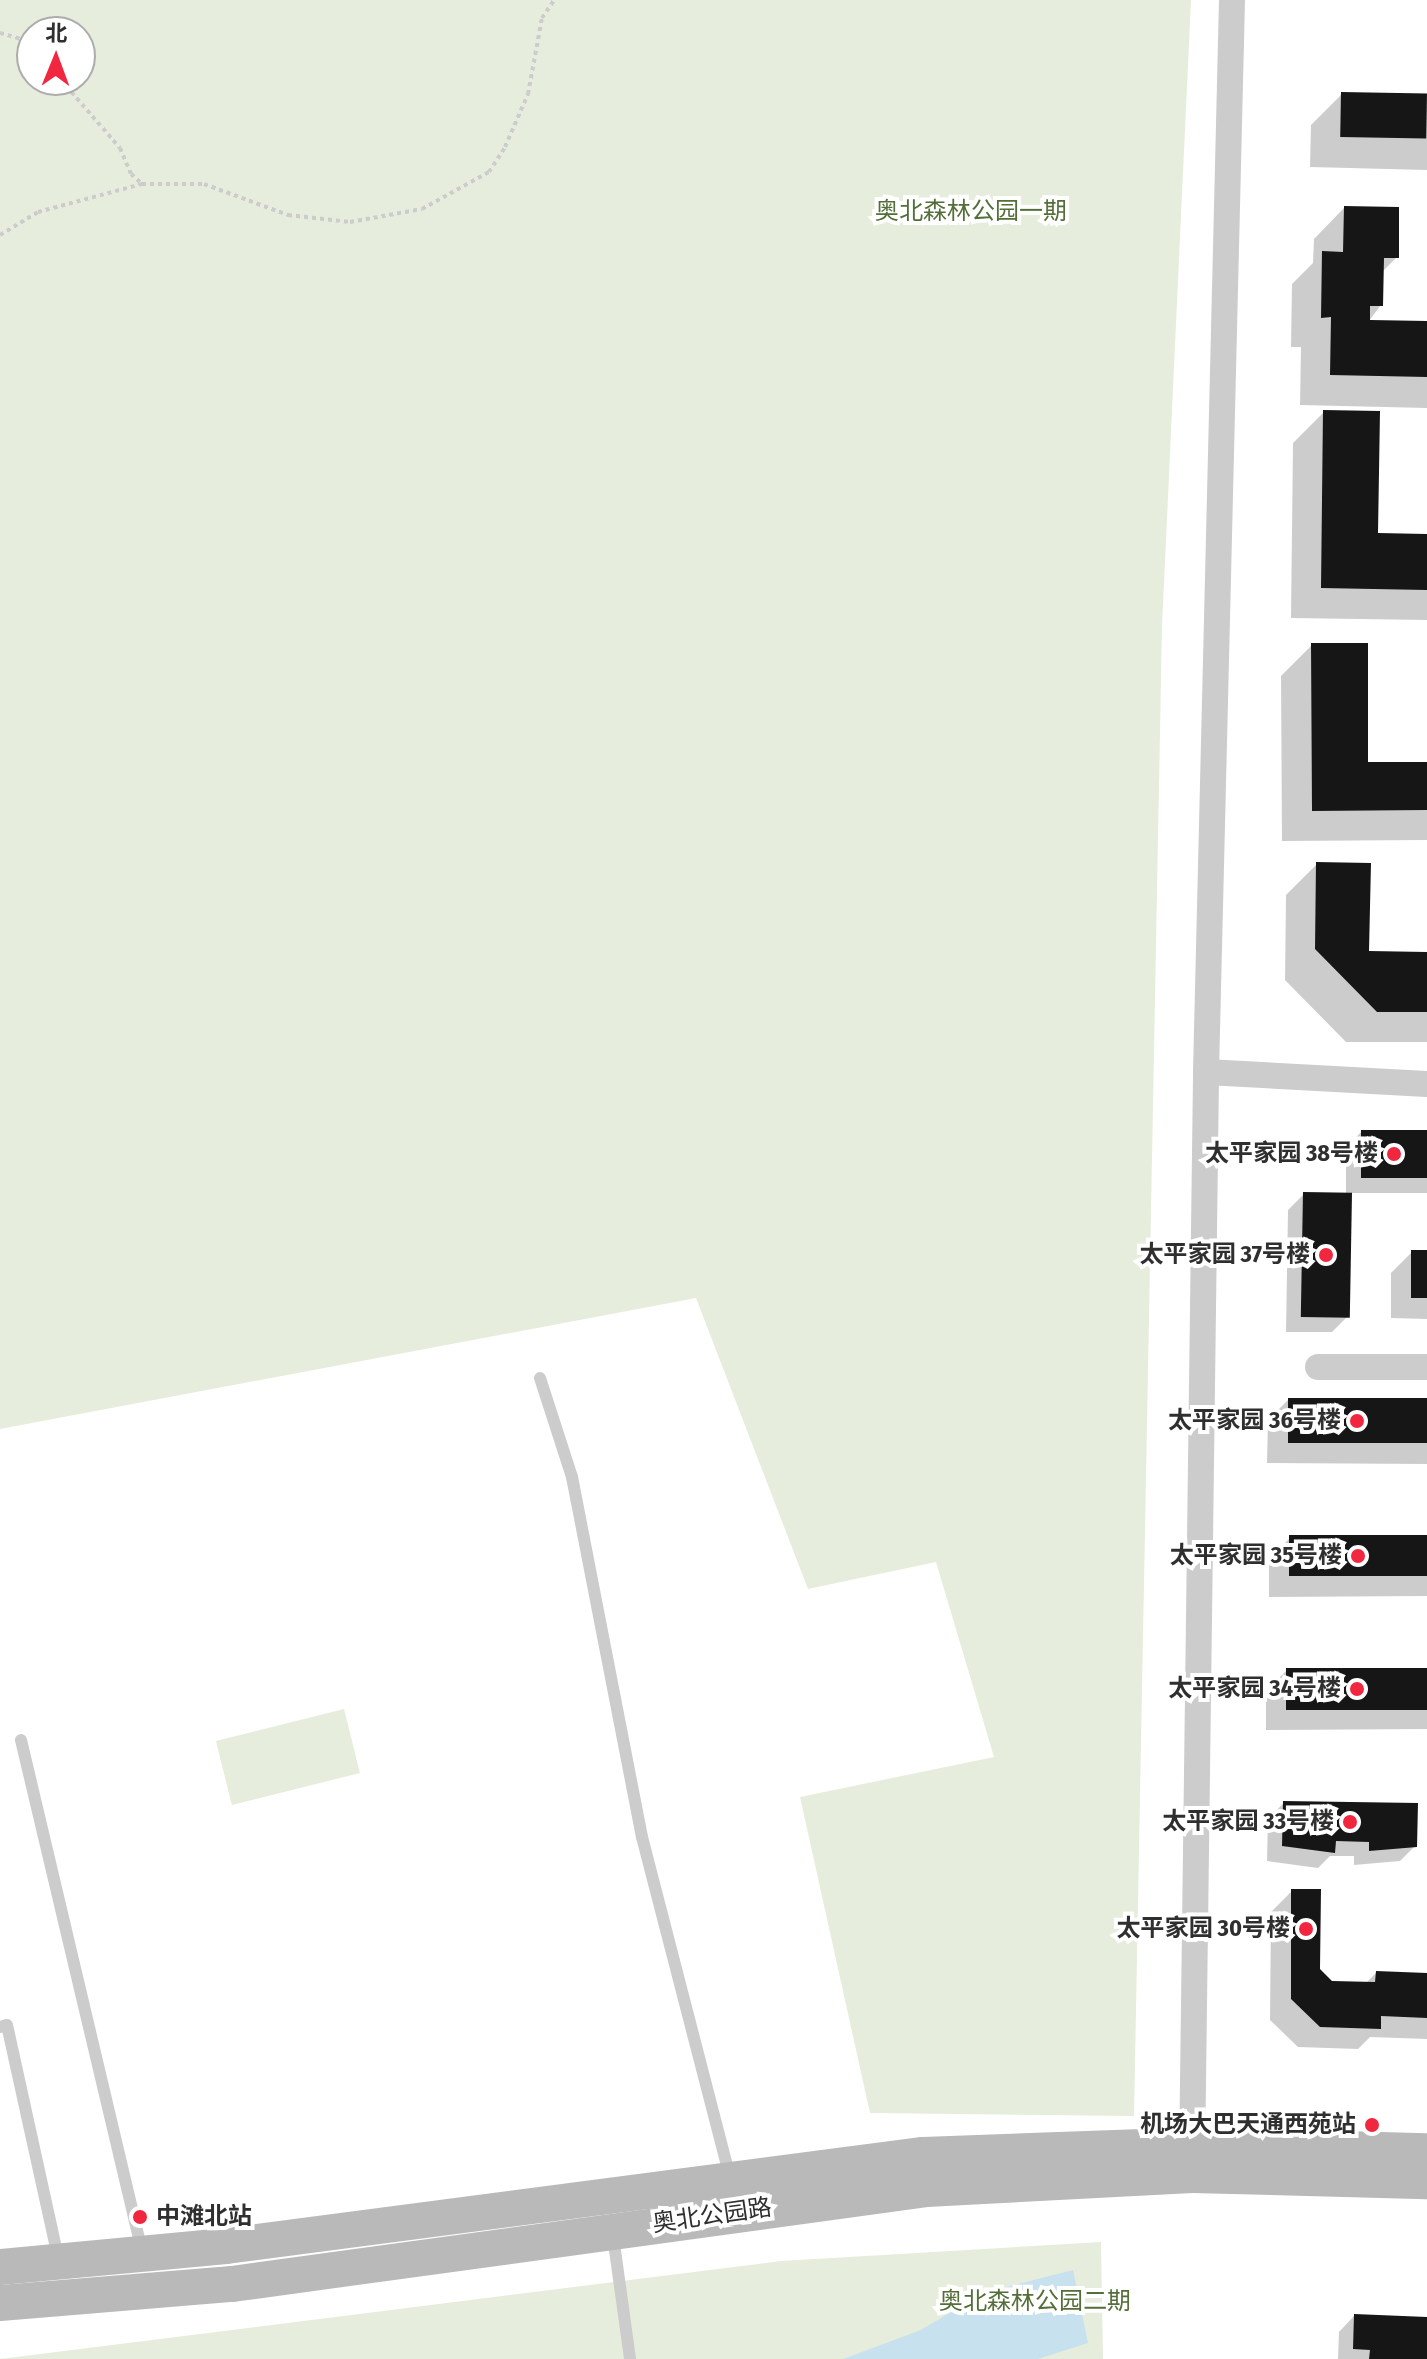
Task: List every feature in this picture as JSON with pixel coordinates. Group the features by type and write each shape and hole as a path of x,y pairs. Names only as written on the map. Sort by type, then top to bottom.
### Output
{"main road":[{"name":"奥北公园路","path":"609,2212 730,2176 923,2155 1192,2160 1427,2151"},
{"name":"奥北公园路","path":"0,2303 64,2281 147,2274 609,2212 739,2212 1192,2160 1427,2181"},
{"name":"奥北公园路","path":"0,2267 64,2281"}],"street":[{"path":"1192,2160 1206,1072 1232,0"},
{"path":"1206,1072 1427,1084"},
{"path":"1318,1367 1427,1367"}],"lane":[{"path":"540,1378 572,1477 642,1837 739,2212"},
{"path":"21,1740 147,2274"},
{"path":"0,2027 7,2025 64,2281"},
{"path":"609,2212 630,2359"}],"path":[{"path":"0,235 38,212 142,184 204,184 288,215 350,222 422,209 489,172 505,147 528,94 542,18 554,0"},
{"path":"75,96 120,148 131,174 142,184"}],"green space":[{"name":"奥北森林公园一期","path":"0,0 1191,0 1162,626 1134,2116 870,2113 800,1797 994,1757 936,1562 808,1589 696,1298 0,1429"},
{"path":"344,1709 360,1773 232,1805 216,1741"},
{"name":"奥北森林公园二期","path":"1101,2242 1103,2359 0,2359 781,2261"}],"water":[{"path":"1073,2270 1088,2343 1038,2359 843,2359 921,2330 983,2293"}],"building":[{"path":"1341,92 1427,94 1426,138 1340,137"},
{"path":"1344,206 1399,207 1399,258 1384,258 1383,306 1370,306 1370,320 1427,321 1427,377 1330,375 1331,317 1321,318 1322,251 1343,252"},
{"path":"1323,410 1380,411 1378,533 1427,534 1427,590 1321,588"},
{"path":"1311,643 1368,643 1368,762 1427,762 1427,810 1312,811"},
{"path":"1316,862 1371,863 1369,951 1427,952 1427,1012 1377,1012 1315,949"},
{"name":"太平家园 38号楼","path":"1361,1130 1427,1130 1427,1178 1361,1178"},
{"name":"太平家园 37号楼","path":"1303,1192 1352,1193 1350,1318 1301,1317"},
{"path":"1411,1250 1427,1250 1427,1298 1411,1298"},
{"name":"太平家园 36号楼","path":"1288,1398 1427,1398 1427,1443 1288,1443"},
{"name":"太平家园 35号楼","path":"1289,1535 1427,1535 1427,1576 1289,1576"},
{"name":"太平家园 34号楼","path":"1286,1668 1427,1668 1427,1710 1286,1710"},
{"name":"太平家园 33号楼","path":"1283,1801 1418,1803 1417,1847 1369,1851 1369,1842 1336,1841 1335,1853 1282,1846"},
{"name":"太平家园 30号楼","path":"1291,1889 1321,1889 1320,1969 1332,1981 1375,1982 1376,1971 1427,1973 1427,2018 1381,2016 1381,2029 1320,2027 1291,1999"},
{"path":"1354,2314 1427,2317 1427,2359 1369,2359 1370,2350 1353,2349"}],"place":[{"name":"太平家园 38号楼","path":"1394,1154"},
{"name":"太平家园 37号楼","path":"1326,1255"},
{"name":"太平家园 36号楼","path":"1357,1421"},
{"name":"太平家园 35号楼","path":"1358,1556"},
{"name":"太平家园 34号楼","path":"1357,1689"},
{"name":"太平家园 33号楼","path":"1350,1822"},
{"name":"太平家园 30号楼","path":"1306,1929"},
{"name":"机场大巴天通西苑站","path":"1372,2125"},
{"name":"中滩北站","path":"140,2217"}]}
